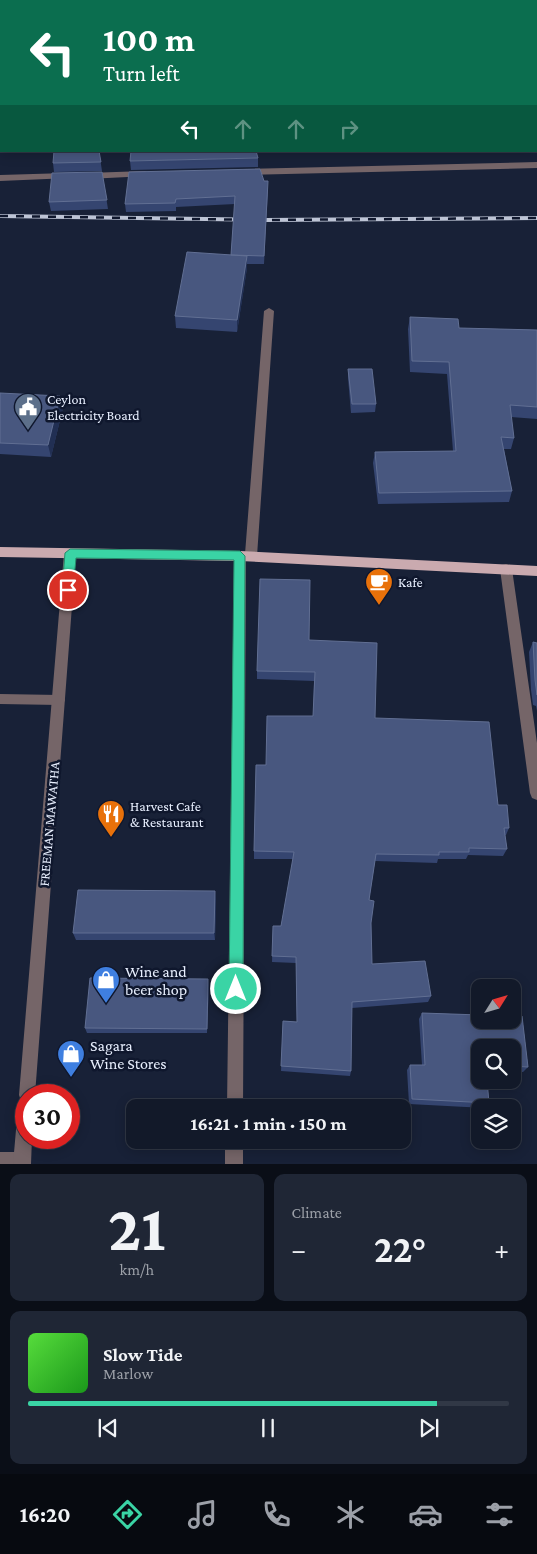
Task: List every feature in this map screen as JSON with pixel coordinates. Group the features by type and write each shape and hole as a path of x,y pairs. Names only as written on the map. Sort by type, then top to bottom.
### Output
{"main road":[{"path":"0,552 245,556 537,570"}],"street":[{"path":"239,172 537,165"},
{"path":"0,178 159,174"},
{"path":"235,1099 245,556 269,312"},
{"name":"FREEMAN MAWATHA","path":"28,1084 70,553"},
{"path":"506,569 537,793"},
{"path":"0,1161 22,1162 23,1149"},
{"path":"234,1149 234,1164"}],"lane":[{"path":"0,699 59,700"}],"building":[{"path":"54,152 99,152 101,162 53,163"},
{"path":"131,152 256,152 258,158 130,161"},
{"path":"260,169 264,181 268,181 264,256 231,255 235,196 176,199 175,203 125,204 129,172"},
{"path":"102,172 107,200 49,202 52,173"},
{"path":"187,252 247,256 237,320 175,316"},
{"path":"410,317 458,319 459,328 537,330 537,407 510,405 514,438 501,437 512,491 379,493 375,452 456,451 449,362 412,361"},
{"path":"348,369 372,369 376,404 352,404"},
{"name":"Ceylon Electricity Board","path":"0,393 60,396 48,445 0,443"},
{"path":"260,579 310,580 309,640 377,643 375,718 489,722 498,805 507,805 509,828 504,828 507,849 469,848 469,852 439,852 439,855 376,854 369,900 374,901 371,923 372,964 425,961 431,996 352,1002 351,1071 281,1066 283,1021 297,1022 296,957 272,956 273,926 281,926 294,852 254,851 256,765 266,765 267,716 313,716 315,672 257,671"},
{"path":"533,642 537,643 537,695 535,680"},
{"path":"78,890 215,891 214,933 73,933"},
{"path":"90,978 208,979 207,1029 85,1028"},
{"path":"422,1013 471,1015 471,1029 521,1029 522,1016 528,1067 521,1067 521,1039 471,1039 471,1089 488,1089 489,1099 471,1099 471,1102 412,1099 410,1065 425,1065"}],"railway":[{"path":"0,216 265,220 537,218"}],"place":[{"name":"Ceylon Electricity Board","path":"28,431"},
{"name":"Kafe","path":"379,606"},
{"name":"Harvest Cafe & Restaurant","path":"111,838"},
{"name":"Wine and beer shop","path":"106,1004"},
{"name":"Sagara Wine Stores","path":"71,1078"}],"route":[{"path":"68,590 70,553 240,556 236,989"}]}
